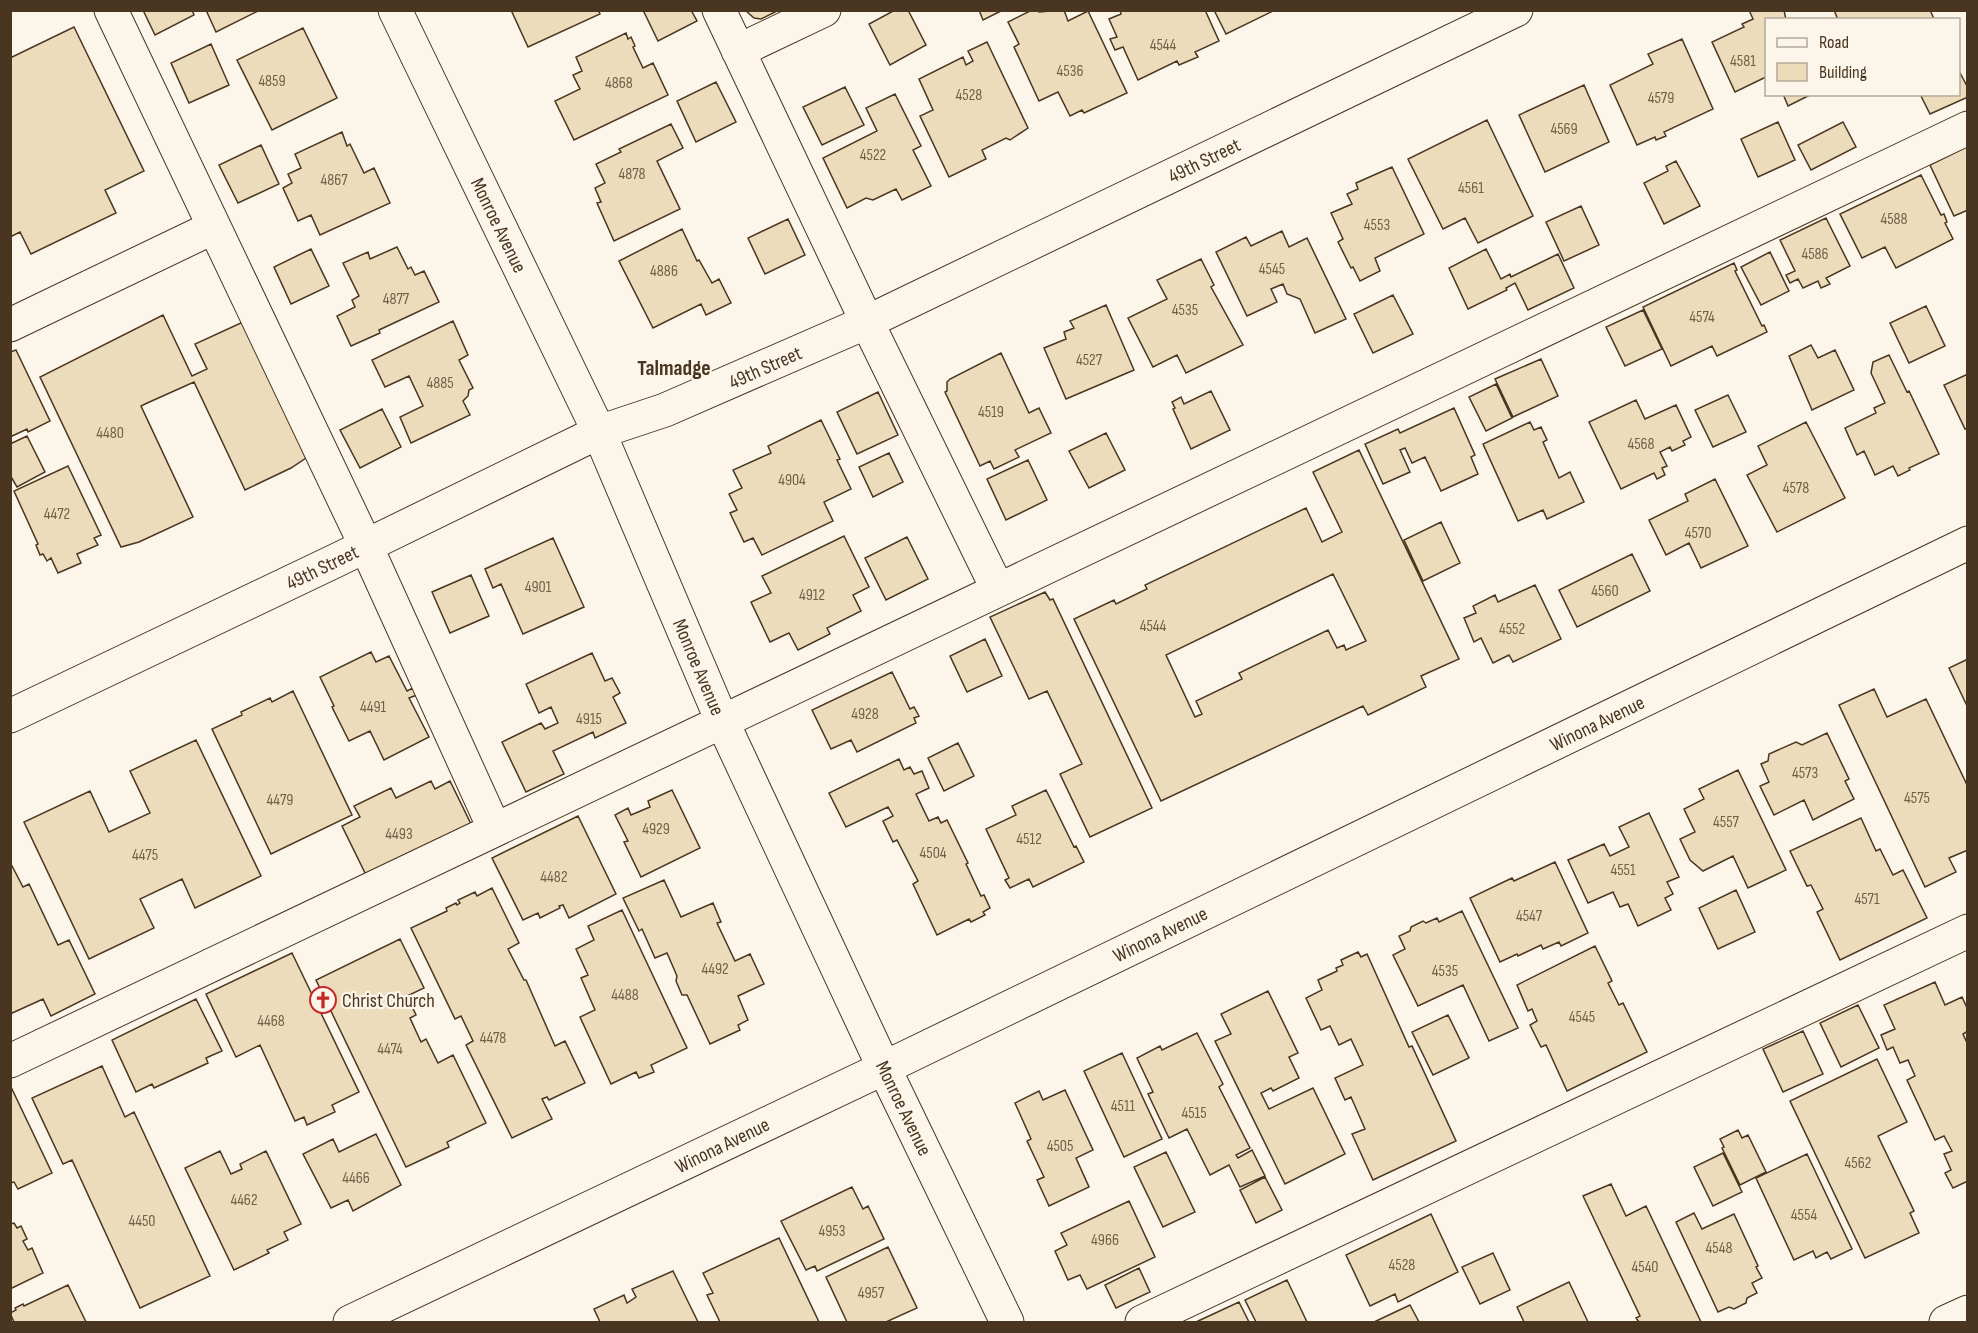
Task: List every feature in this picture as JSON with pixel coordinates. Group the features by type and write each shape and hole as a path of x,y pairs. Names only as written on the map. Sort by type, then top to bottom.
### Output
{"street":[{"path":"111,10 366,546 495,830"},
{"name":"Monroe Avenue","path":"396,10 599,432 722,721 884,1068 1007,1323"},
{"path":"719,10 867,322 998,590"},
{"path":"738,51 824,10"},
{"name":"49th Street","path":"10,716 599,432 666,410 867,322 1516,10"},
{"path":"10,1061 1968,128"},
{"path":"10,325 214,227"},
{"name":"Winona Avenue","path":"350,1323 884,1068 1968,543"},
{"path":"1142,1323 1968,931"},
{"path":"1946,1323 1968,1312"}],"building":[{"path":"143,10 192,10 194,15 155,35"},
{"path":"206,10 260,10 216,32"},
{"path":"516,10 598,10 600,14 528,47 512,12"},
{"path":"643,10 691,10 697,21 658,41"},
{"path":"745,10 779,10 761,19 754,18"},
{"path":"895,10 908,10 926,45 890,65 869,24"},
{"path":"979,10 1003,10 983,20"},
{"path":"1032,10 1039,12 1064,10 1068,21 1088,11 1127,93 1084,113 1082,110 1070,116 1058,92 1039,101 1014,47 1019,44 1008,22"},
{"path":"1120,10 1205,10 1219,41 1195,52 1198,57 1179,65 1177,61 1138,80 1123,47 1115,50 1110,39 1117,37 1109,19 1121,14"},
{"path":"1214,10 1275,10 1226,34"},
{"path":"1749,10 1784,10 1786,18 1765,18 1765,77 1735,92 1712,42 1744,27 1742,24 1753,19"},
{"path":"1834,10 1930,10 1934,18 1837,18"},
{"path":"74,27 144,171 105,190 116,213 31,254 20,232 10,237 10,58"},
{"path":"303,28 337,98 272,130 237,60"},
{"path":"626,33 628,39 631,37 643,68 653,63 668,95 574,140 555,101 580,89 573,75 582,71 576,57"},
{"path":"1682,39 1713,109 1664,132 1666,136 1656,140 1655,137 1637,145 1610,85 1653,64 1648,54"},
{"path":"987,42 1028,128 1010,140 1006,138 982,150 986,159 949,177 920,116 933,110 919,79 963,57 966,65 973,61 968,51"},
{"path":"211,44 229,85 189,103 171,63"},
{"path":"1960,73 1968,88 1968,97 1930,114 1921,96 1960,96"},
{"path":"716,82 736,122 696,142 677,101"},
{"path":"1584,85 1609,142 1545,172 1519,115"},
{"path":"845,87 864,125 822,145 803,107"},
{"path":"895,94 921,146 913,150 931,186 902,200 896,189 873,200 866,198 847,208 823,158 877,131 866,108"},
{"path":"1784,96 1808,96 1788,106"},
{"path":"1487,120 1533,216 1478,243 1465,218 1443,229 1408,159"},
{"path":"1778,122 1795,160 1758,177 1741,139"},
{"path":"1843,122 1856,147 1811,170 1798,145"},
{"path":"671,124 683,148 657,161 680,209 614,241 597,203 601,202 595,188 605,183 596,164 621,152 619,149"},
{"path":"342,132 347,146 350,144 364,173 374,168 390,203 320,235 311,215 298,221 283,188 292,183 288,174 301,168 295,154"},
{"path":"261,145 279,184 238,203 219,165"},
{"path":"1968,146 1968,210 1954,216 1930,165"},
{"path":"1676,161 1700,206 1664,224 1644,183 1668,171 1666,166"},
{"path":"1392,167 1424,234 1375,258 1380,271 1360,281 1338,242 1343,239 1331,213 1352,204 1347,194 1358,189 1356,183"},
{"path":"1921,175 1941,215 1944,214 1947,222 1945,223 1953,239 1896,268 1885,247 1862,258 1840,214"},
{"path":"1581,206 1599,245 1564,261 1546,222"},
{"path":"1826,218 1850,266 1826,278 1830,284 1821,288 1818,281 1803,288 1798,279 1790,283 1786,275 1795,271 1780,240"},
{"path":"788,219 805,255 765,274 748,238"},
{"path":"682,229 697,261 699,260 712,283 719,279 731,303 706,315 701,304 653,328 619,261"},
{"path":"1282,231 1289,247 1307,238 1346,319 1315,333 1300,299 1287,294 1283,284 1271,289 1277,302 1247,316 1216,252 1246,237 1251,246"},
{"path":"397,247 408,269 411,267 415,275 424,271 439,302 351,346 337,316 355,307 352,300 359,296 343,263 368,252 370,259"},
{"path":"311,249 329,286 291,304 274,267"},
{"path":"1486,249 1501,279 1510,274 1511,277 1558,254 1574,288 1528,310 1515,283 1506,288 1507,290 1468,309 1449,268"},
{"path":"1770,252 1789,291 1761,305 1741,267"},
{"path":"1201,259 1214,285 1211,287 1243,345 1186,373 1177,355 1153,367 1128,318 1167,299 1157,280"},
{"path":"1734,263 1737,270 1735,271 1767,332 1717,356 1712,346 1671,366 1643,307"},
{"path":"1393,295 1413,334 1373,353 1354,314"},
{"path":"1106,305 1134,370 1066,399 1044,348 1066,339 1064,332 1074,328 1070,321"},
{"path":"1926,306 1945,346 1909,363 1890,323"},
{"path":"1643,310 1662,349 1625,366 1606,327"},
{"path":"163,315 192,376 207,369 195,344 243,322 306,458 291,468 245,490 194,382 145,404 141,406 193,517 139,542 121,547 40,377"},
{"path":"453,321 468,355 459,360 473,388 469,390 468,396 463,401 470,415 411,443 400,417 423,406 409,376 385,387 372,360"},
{"path":"1811,345 1818,358 1835,350 1854,390 1812,410 1789,356"},
{"path":"16,350 50,421 28,432 27,429 10,437 10,352"},
{"path":"1001,353 1029,413 1039,408 1051,433 1015,450 1019,457 994,469 990,461 980,466 945,392 950,379"},
{"path":"1889,355 1939,454 1909,468 1910,470 1898,476 1893,466 1875,475 1864,451 1857,455 1845,428 1876,413 1874,408 1885,403 1871,373 1873,362"},
{"path":"1541,359 1558,396 1513,417 1495,379"},
{"path":"1968,374 1968,428 1965,429 1944,385"},
{"path":"1496,384 1512,418 1486,431 1469,397"},
{"path":"1211,391 1230,430 1191,449 1172,402 1181,397 1184,404"},
{"path":"878,392 898,435 857,454 837,412"},
{"path":"1728,395 1746,432 1713,447 1695,410"},
{"path":"1636,400 1645,419 1676,405 1691,437 1683,441 1685,445 1672,451 1670,447 1660,452 1667,466 1662,468 1665,475 1657,479 1654,473 1621,489 1589,422"},
{"path":"1454,408 1475,455 1471,457 1478,474 1441,491 1425,457 1412,463 1405,448 1400,450 1410,472 1383,484 1365,444 1398,429 1400,433"},
{"path":"382,409 401,447 360,468 340,430"},
{"path":"821,420 840,459 837,460 851,489 824,502 833,521 762,555 753,538 744,542 730,513 737,510 729,494 742,488 733,470 771,453 768,446"},
{"path":"1530,422 1534,430 1541,427 1547,440 1543,442 1559,478 1570,472 1584,502 1547,519 1543,510 1518,521 1483,444"},
{"path":"1806,422 1845,498 1777,532 1747,475 1767,465 1758,446"},
{"path":"1106,433 1125,470 1089,488 1069,451"},
{"path":"27,436 45,472 17,487 10,475 10,444"},
{"path":"1359,450 1459,659 1421,676 1426,687 1368,715 1363,706 1161,801 1074,619 1114,600 1116,604 1147,589 1145,585 1306,508 1322,542 1342,532 1313,472","holes":["1333,574 1366,641 1346,650 1344,645 1337,648 1328,630 1239,673 1242,679 1196,701 1202,714 1195,717 1166,655"]},
{"path":"889,453 903,482 873,497 859,467"},
{"path":"1028,460 1047,500 1006,520 987,479"},
{"path":"68,466 101,535 94,538 98,545 77,554 81,563 58,573 51,558 47,561 43,554 40,555 36,545 38,544 14,491"},
{"path":"1715,479 1748,546 1701,568 1689,543 1666,555 1649,520 1688,501 1685,494"},
{"path":"1441,522 1460,563 1423,581 1404,540"},
{"path":"844,536 869,587 853,595 861,611 827,628 830,634 798,650 789,633 770,642 751,602 771,593 762,576"},
{"path":"907,537 928,579 886,600 865,558"},
{"path":"553,538 584,607 523,634 501,584 493,588 485,569"},
{"path":"1632,554 1650,591 1577,627 1559,590"},
{"path":"471,575 489,616 450,633 432,592"},
{"path":"1535,585 1561,639 1513,662 1509,655 1493,663 1481,638 1474,642 1464,618 1476,613 1473,606 1495,595 1498,602"},
{"path":"1045,592 1050,600 1053,599 1152,808 1090,837 1060,774 1082,764 1047,691 1029,699 990,617"},
{"path":"985,639 1002,676 967,692 950,656"},
{"path":"371,652 376,662 389,656 407,691 413,688 417,695 409,698 429,737 384,760 370,731 349,741 320,677"},
{"path":"592,653 605,681 612,678 620,693 613,697 626,723 595,738 593,732 553,751 564,774 526,792 502,742 541,723 545,729 558,723 551,707 539,713 526,684"},
{"path":"1968,659 1968,708 1949,668"},
{"path":"892,672 910,709 914,707 919,716 914,718 916,723 857,752 851,740 831,749 812,710"},
{"path":"1874,689 1887,717 1926,699 1968,787 1968,850 1949,858 1956,872 1925,887 1839,705"},
{"path":"293,691 352,815 271,854 212,729 270,698 272,702"},
{"path":"1827,733 1849,779 1845,781 1854,799 1813,820 1804,800 1774,815 1760,786 1769,782 1761,764 1768,761 1769,754 1796,742 1802,745"},
{"path":"196,740 261,876 195,908 182,879 140,899 154,928 89,959 24,822 90,791 109,832 150,813 130,771"},
{"path":"958,743 974,776 944,791 928,758"},
{"path":"899,759 904,770 910,767 914,774 922,771 929,788 916,794 929,821 938,817 941,823 947,820 981,896 984,895 990,908 983,912 985,915 971,922 969,919 937,935 913,884 918,881 897,840 893,842 883,821 893,816 888,807 846,827 829,793"},
{"path":"1738,770 1786,870 1748,888 1733,856 1703,871 1690,860 1680,839 1695,832 1684,809 1704,799 1699,789"},
{"path":"431,781 435,789 450,781 471,824 368,879 342,826 360,817 354,806 391,788 396,798"},
{"path":"672,790 700,848 641,877 624,842 628,841 615,815 628,808 631,815 650,807 648,801"},
{"path":"1046,790 1074,847 1076,846 1084,862 1033,887 1029,879 1010,888 1005,880 1009,878 986,829 1016,815 1012,806"},
{"path":"1649,813 1679,877 1667,882 1673,894 1665,898 1671,910 1638,926 1628,904 1620,907 1613,892 1588,903 1568,860 1604,844 1610,856 1629,847 1619,827"},
{"path":"578,816 616,894 569,918 563,905 540,918 538,913 523,920 492,858"},
{"path":"1861,818 1876,851 1880,849 1893,875 1903,870 1927,918 1840,960 1817,912 1823,909 1811,885 1807,886 1790,851"},
{"path":"10,862 23,887 29,884 58,945 69,940 95,994 51,1016 43,999 10,1014"},
{"path":"1555,862 1588,933 1561,946 1559,942 1543,949 1541,945 1500,962 1470,898 1512,878 1514,881"},
{"path":"664,880 681,917 713,903 721,922 717,923 735,961 750,954 764,984 738,996 748,1020 738,1025 740,1030 710,1044 687,995 682,995 667,953 655,958 642,929 639,931 623,898"},
{"path":"492,888 519,943 508,949 526,980 555,1046 565,1041 585,1083 549,1100 547,1097 542,1099 552,1119 512,1138 466,1045 473,1041 461,1016 455,1019 411,928 447,911 446,908 460,903 458,900 475,892 477,896"},
{"path":"1736,890 1755,932 1718,949 1699,908"},
{"path":"622,910 687,1048 651,1065 654,1072 639,1078 636,1072 611,1084 580,1017 595,1010 581,978 588,975 576,949 594,940 588,926"},
{"path":"1462,911 1518,1028 1489,1041 1463,985 1418,1006 1393,955 1405,949 1399,936 1410,931 1411,927 1437,918 1439,922"},
{"path":"400,939 424,988 407,996 416,1015 410,1018 421,1042 426,1039 438,1063 453,1055 486,1123 447,1142 449,1147 406,1167 316,980"},
{"path":"1595,946 1612,981 1608,983 1619,1005 1623,1003 1647,1052 1567,1091 1546,1045 1541,1047 1530,1025 1537,1021 1532,1009 1528,1011 1517,985"},
{"path":"1358,952 1361,957 1367,954 1409,1047 1412,1046 1456,1141 1373,1180 1352,1134 1365,1129 1351,1097 1345,1100 1335,1078 1363,1065 1351,1039 1339,1045 1330,1026 1321,1030 1306,998 1322,990 1318,980 1337,971 1336,968 1343,965 1341,960"},
{"path":"292,953 359,1092 332,1105 335,1112 307,1125 304,1117 295,1121 260,1045 236,1057 206,994"},
{"path":"1935,982 1945,1005 1962,997 1968,1010 1968,1031 1963,1034 1968,1045 1968,1181 1953,1188 1945,1173 1951,1170 1944,1154 1952,1151 1944,1136 1935,1140 1907,1080 1915,1076 1908,1060 1900,1063 1893,1047 1887,1050 1881,1035 1895,1029 1884,1005"},
{"path":"1268,991 1298,1053 1289,1057 1299,1078 1273,1091 1271,1088 1261,1093 1269,1109 1313,1088 1345,1154 1285,1184 1215,1041 1231,1034 1221,1014"},
{"path":"196,999 222,1051 206,1058 208,1063 154,1088 152,1084 136,1092 112,1040"},
{"path":"1858,1005 1879,1048 1841,1067 1820,1023"},
{"path":"1448,1015 1469,1058 1433,1075 1412,1032"},
{"path":"1803,1031 1823,1074 1783,1092 1763,1049"},
{"path":"1197,1033 1223,1084 1219,1087 1250,1148 1236,1155 1238,1158 1252,1150 1265,1176 1240,1187 1229,1165 1210,1175 1187,1129 1169,1138 1148,1094 1153,1092 1137,1058 1160,1046 1162,1050"},
{"path":"1122,1053 1162,1139 1124,1157 1084,1071"},
{"path":"1877,1059 1907,1122 1878,1136 1914,1211 1910,1213 1919,1233 1865,1258 1790,1101"},
{"path":"102,1066 125,1117 134,1112 210,1276 140,1308 72,1160 63,1164 32,1098"},
{"path":"11,1087 52,1173 18,1189 14,1182 10,1183"},
{"path":"1065,1090 1093,1150 1076,1158 1089,1187 1049,1206 1037,1180 1044,1177 1027,1141 1031,1139 1015,1103 1039,1091 1043,1100"},
{"path":"1738,1130 1742,1138 1748,1135 1766,1172 1740,1185 1720,1139"},
{"path":"376,1134 401,1185 353,1211 348,1200 331,1208 303,1154 333,1139 339,1152"},
{"path":"220,1151 231,1174 242,1169 240,1164 266,1151 301,1224 284,1232 288,1240 267,1250 269,1253 234,1270 185,1168"},
{"path":"1166,1152 1195,1212 1163,1227 1134,1167"},
{"path":"1723,1153 1742,1192 1713,1206 1694,1167"},
{"path":"1807,1154 1852,1249 1831,1259 1827,1252 1816,1258 1813,1251 1794,1260 1756,1178"},
{"path":"1265,1177 1282,1210 1256,1223 1240,1190"},
{"path":"1611,1184 1626,1216 1646,1206 1701,1322 1639,1322 1636,1318 1640,1316 1583,1196"},
{"path":"852,1187 863,1209 868,1206 884,1239 817,1271 815,1266 806,1270 781,1221"},
{"path":"1129,1201 1155,1257 1087,1289 1080,1275 1068,1280 1055,1251 1067,1245 1061,1233"},
{"path":"1694,1213 1702,1229 1734,1214 1758,1266 1756,1267 1762,1278 1752,1283 1757,1293 1747,1298 1746,1303 1734,1309 1729,1307 1718,1312 1676,1222"},
{"path":"1431,1214 1458,1272 1398,1302 1395,1294 1370,1306 1346,1255"},
{"path":"14,1223 17,1228 21,1226 27,1239 23,1241 28,1250 32,1248 43,1273 10,1289 10,1224"},
{"path":"779,1238 819,1322 720,1322 707,1295 713,1293 703,1273"},
{"path":"888,1247 917,1308 886,1322 847,1322 826,1277"},
{"path":"1493,1253 1510,1290 1480,1304 1462,1267"},
{"path":"1139,1268 1150,1292 1116,1308 1105,1285"},
{"path":"673,1271 698,1322 600,1322 594,1309 624,1295 627,1303 636,1297 632,1289"},
{"path":"1287,1280 1307,1322 1256,1322 1245,1300"},
{"path":"1569,1282 1588,1322 1524,1322 1517,1307"},
{"path":"68,1285 86,1322 14,1322 10,1313 16,1310 15,1308"},
{"path":"1239,1302 1249,1322 1196,1322"},
{"path":"1410,1305 1419,1322 1374,1322"}],"place":[{"name":"Christ Church","path":"323,1000"}],"district":[{"name":"Talmadge","path":"674,367"}]}
